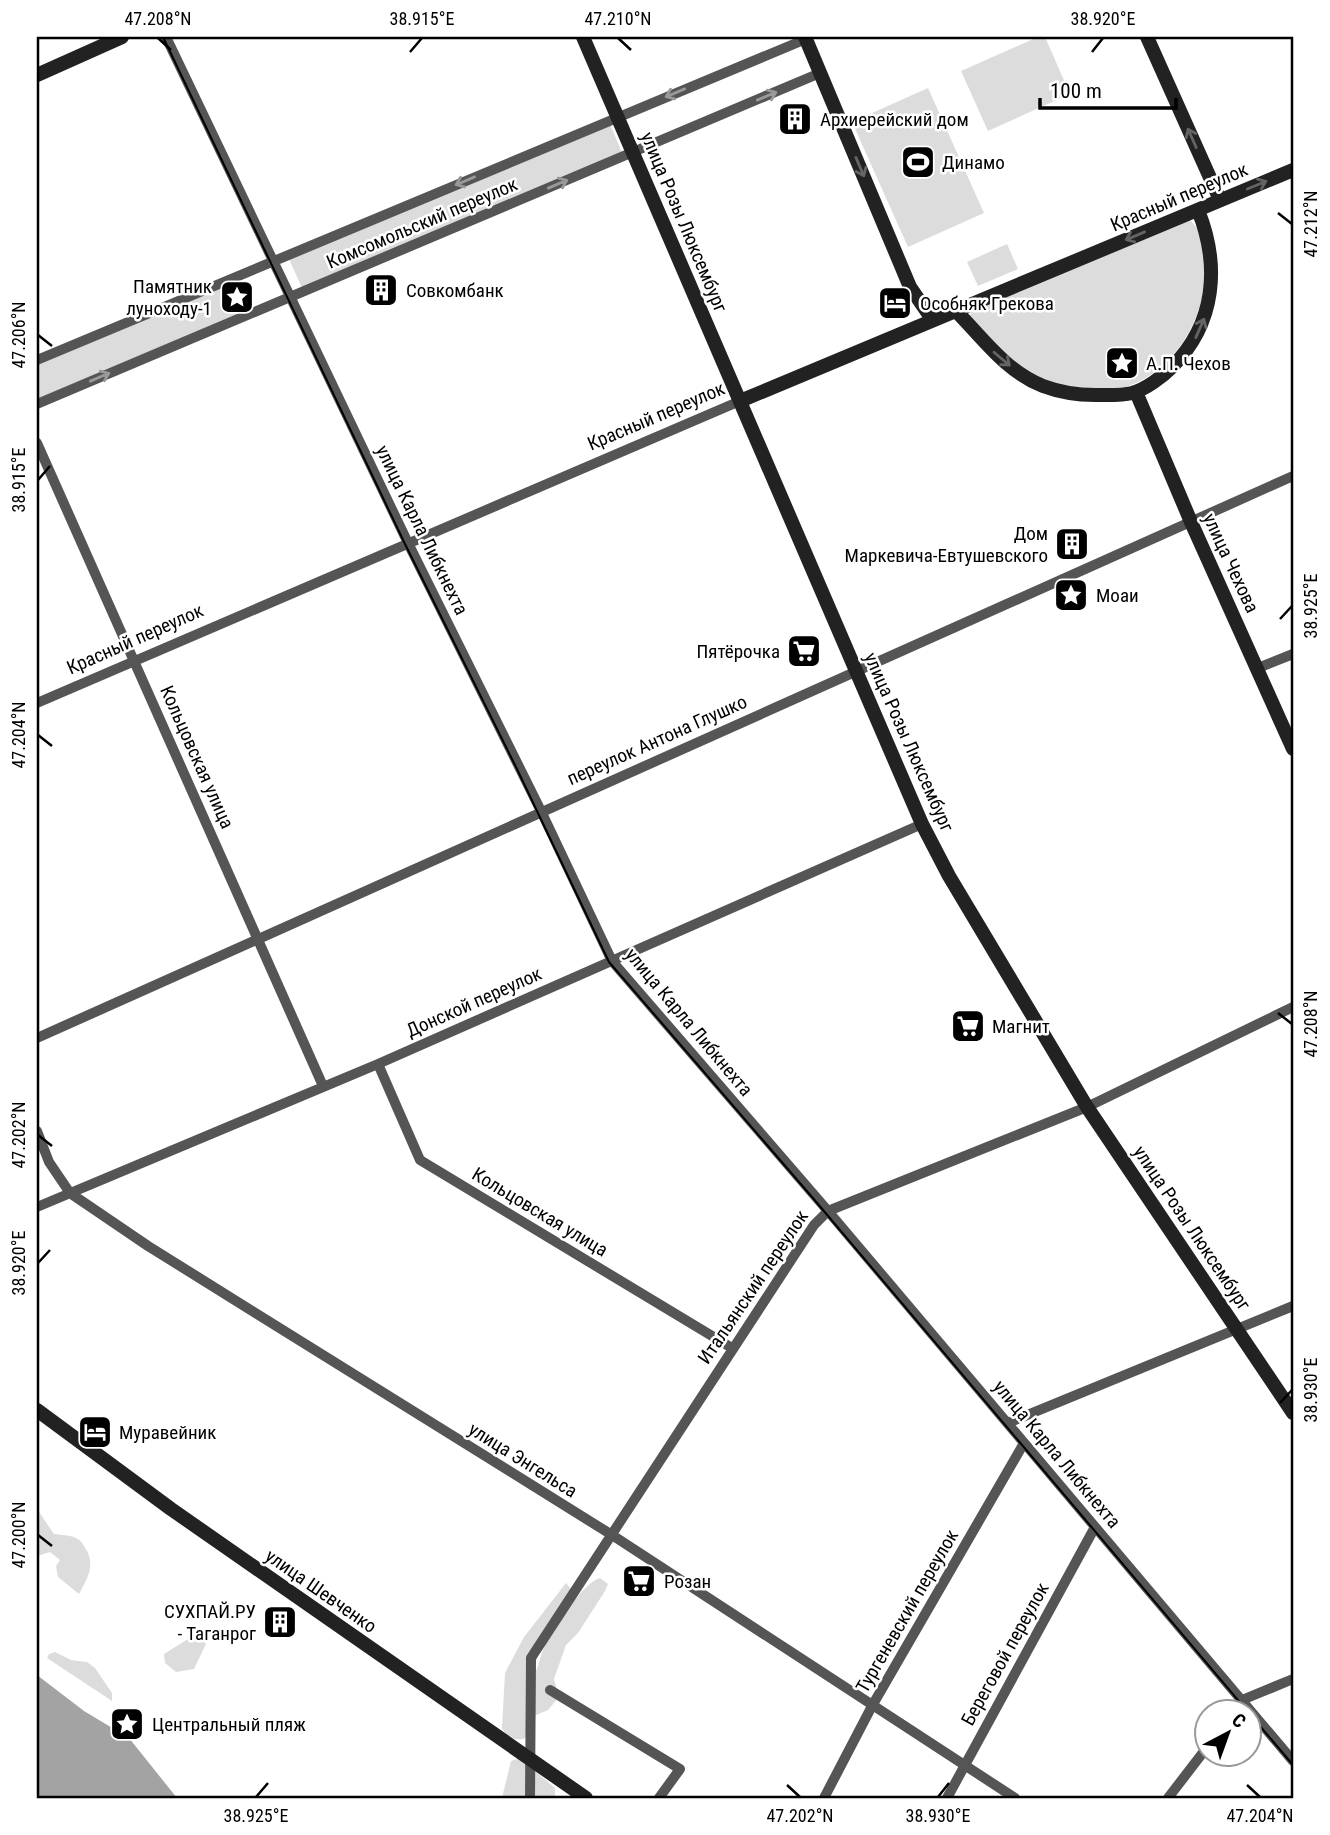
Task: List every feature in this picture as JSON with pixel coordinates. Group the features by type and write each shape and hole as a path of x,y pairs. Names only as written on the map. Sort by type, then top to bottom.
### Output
{"street":[{"path":"37,75 122,37"},
{"name":"улица Карла Либкнехта","path":"166,37 612,961 828,1211 1241,1699"},
{"name":"улица Розы Люксембург","path":"583,37 922,824 949,876 1087,1107 1293,1413"},
{"path":"1147,37 1220,200"},
{"path":"805,38 910,287 932,319"},
{"name":"Комсомольский переулок","path":"37,360 805,38"},
{"name":"Комсомольский переулок","path":"37,404 820,73"},
{"name":"Красный переулок","path":"37,704 932,319 1293,170"},
{"path":"955,310 1000,358 1042,386 1080,395 1113,396 1136,392 1167,372 1181,358 1202,323 1209,304 1212,264 1209,244 1198,210"},
{"name":"улица Чехова","path":"1136,392 1293,749"},
{"name":"Кольцовская улица","path":"37,443 323,1086"},
{"name":"переулок Антона Глушко","path":"37,1038 1293,476"},
{"path":"1258,668 1293,654"},
{"name":"Донской переулок","path":"37,1207 378,1064 922,824"},
{"name":"Итальянский переулок","path":"530,1798 531,1658 814,1225 828,1211 1087,1107 1293,1007"},
{"name":"Кольцовская улица","path":"378,1064 420,1160 732,1348"},
{"name":"улица Энгельса","path":"37,1131 49,1162 70,1193 159,1253 612,1535 1015,1798"},
{"path":"1008,1423 1293,1306"},
{"name":"улица Шевченко","path":"37,1410 171,1509 586,1798"},
{"name":"Тургеневский переулок","path":"824,1798 872,1706 1024,1443"},
{"name":"Береговой переулок","path":"947,1798 1095,1527"},
{"path":"1244,1699 1293,1679"},
{"path":"550,1690 680,1769 659,1798"},
{"name":"улица Карла Либкнехта","path":"1264,1726 1293,1761"},
{"path":"1168,1798 1194,1764"}],"shaded area":[{"path":"1038,37 1045,37 1070,94 988,131 961,71"},
{"path":"928,88 984,213 908,247 852,122"},
{"path":"610,124 622,153 302,288 289,259"},
{"path":"1190,220 1202,243 1205,280 1194,322 1169,359 1153,373 1133,384 1112,390 1088,391 1041,380 1014,365 971,320 970,315 974,308"},
{"path":"1007,244 1018,269 978,286 967,262"},
{"path":"237,282 250,293 249,305 244,313 37,399 37,362"},
{"path":"37,1509 54,1534 76,1538 87,1551 90,1568 79,1594 58,1577 56,1566 60,1560 50,1552 37,1556"},
{"path":"600,1578 608,1584 605,1591 578,1633 566,1645 554,1679 559,1697 548,1710 534,1716 534,1726 524,1739 511,1738 502,1728 505,1673 524,1637 566,1583 571,1589 535,1655 536,1671 547,1642 567,1610 584,1589"},
{"path":"196,1634 206,1644 194,1669 176,1672 165,1663 164,1654"},
{"path":"55,1652 71,1660 87,1662 95,1668 112,1693 112,1701 47,1658"},
{"path":"37,1675 84,1711 129,1738 177,1798 37,1798"},
{"path":"520,1758 555,1788 555,1798 502,1798 511,1761"}],"tram line":[{"path":"163,37 405,544 609,962 812,1197 1293,1765"}],"place":[{"name":"Архиерейский дом","path":"795,119"},
{"name":"Динамо","path":"918,162"},
{"name":"Совкомбанк","path":"381,290"},
{"name":"Памятник луноходу-1","path":"237,297"},
{"name":"Особняк Грекова","path":"895,303"},
{"name":"А.П. Чехов","path":"1122,363"},
{"name":"Дом Маркевича-Евтушевского","path":"1072,544"},
{"name":"Моаи","path":"1071,595"},
{"name":"Пятёрочка","path":"804,651"},
{"name":"Магнит","path":"968,1026"},
{"name":"Муравейник","path":"95,1432"},
{"name":"Розан","path":"639,1581"},
{"name":"СУХПАЙ.РУ - Таганрог","path":"280,1622"},
{"name":"Центральный пляж","path":"127,1724"}]}
